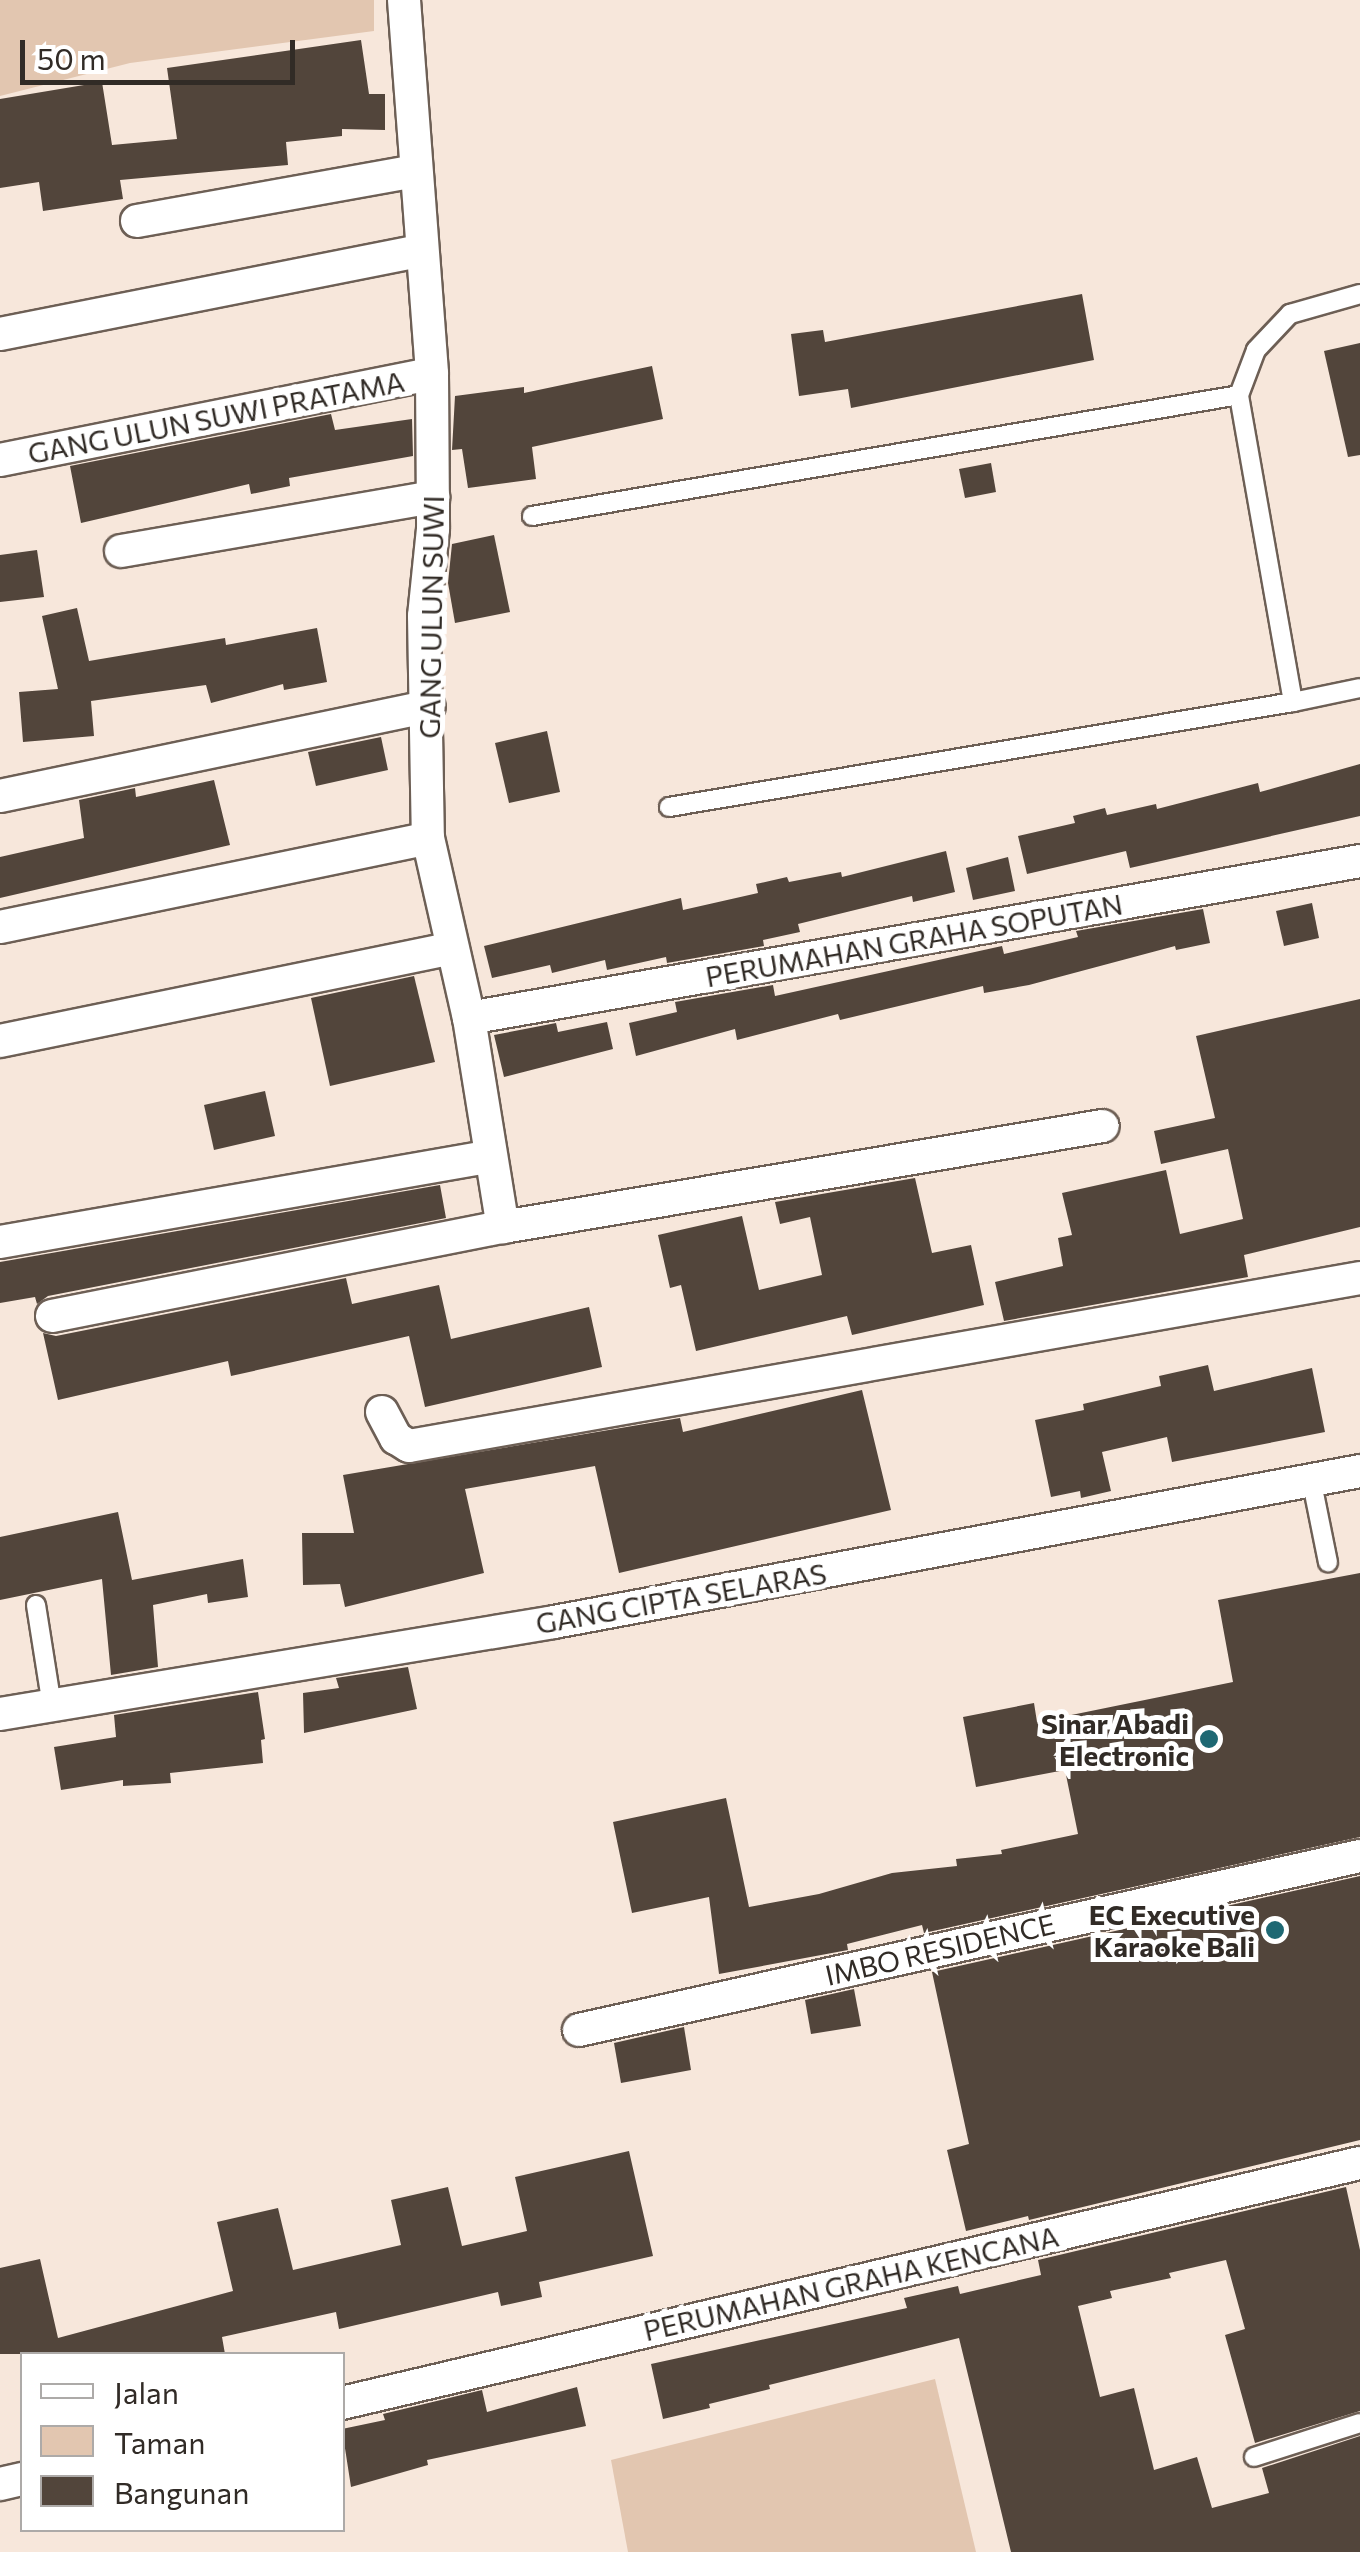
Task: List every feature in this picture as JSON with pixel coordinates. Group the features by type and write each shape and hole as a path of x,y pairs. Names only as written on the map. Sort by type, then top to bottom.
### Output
{"street":[{"name":"GANG ULUN SUWI","path":"404,0 432,374 433,497 424,616 429,706 428,838 469,1018 502,1227"},
{"path":"136,221 416,171"},
{"path":"0,334 420,251"},
{"name":"GANG ULUN SUWI PRATAMA","path":"0,460 432,374"},
{"path":"121,551 433,497"},
{"path":"0,796 429,706"},
{"path":"0,926 428,838"},
{"name":"PERUMAHAN GRAHA SOPUTAN","path":"469,1018 1360,862"},
{"path":"0,1041 452,948"},
{"path":"52,1316 502,1227 1103,1126"},
{"path":"0,1242 492,1156"},
{"path":"382,1412 396,1438 409,1446 1360,1278"},
{"name":"GANG CIPTA SELARAS","path":"0,1714 554,1622 1360,1471"},
{"name":"IMBO RESIDENCE","path":"579,2030 1360,1856"},
{"name":"PERUMAHAN GRAHA KENCANA","path":"345,2403 1360,2163"}],"lane":[{"path":"1293,702 1238,395 1256,350 1290,314 1360,294"},
{"path":"532,516 1238,395"},
{"path":"669,806 1360,688"},
{"path":"1312,1483 1328,1562"},
{"path":"36,1605 52,1706"},
{"path":"1254,2457 1360,2423"}],"green space":[{"path":"0,0 374,0 374,31 130,63 0,96"},
{"path":"935,2379 976,2552 628,2552 611,2460"}],"building":[{"path":"361,40 369,94 385,94 385,130 342,129 342,136 286,142 288,165 120,180 123,199 43,211 39,182 0,188 0,99 102,82 112,145 177,139 167,68"},
{"path":"1082,294 1094,360 851,408 848,389 799,396 791,334 823,330 825,342"},
{"path":"1360,343 1360,455 1348,457 1324,351"},
{"path":"652,366 663,419 532,447 536,479 468,488 462,449 452,450 455,396 524,387 524,393"},
{"path":"331,414 335,430 412,419 413,456 289,478 290,486 251,494 249,484 81,523 70,466"},
{"path":"991,463 996,492 965,498 959,469"},
{"path":"494,535 510,612 455,623 448,583 452,544"},
{"path":"37,550 44,597 0,602 0,555"},
{"path":"77,608 89,661 225,638 226,645 317,628 327,682 284,690 283,684 211,703 206,685 91,701 94,736 23,742 19,692 58,689 42,616"},
{"path":"547,731 560,792 509,803 495,743"},
{"path":"381,737 388,770 316,786 308,752"},
{"path":"1360,764 1360,816 1130,868 1126,851 1027,874 1018,836 1075,823 1073,816 1105,808 1107,815 1156,804 1157,809 1258,783 1260,792"},
{"path":"214,780 230,845 0,898 0,857 84,838 79,800 135,788 136,797"},
{"path":"946,851 955,892 913,902 912,896 798,924 800,932 763,940 764,946 667,963 666,957 607,970 605,960 552,973 550,965 492,978 484,946 681,898 683,910 758,893 756,884 787,877 789,882 841,872 842,877"},
{"path":"1008,857 1015,891 973,900 966,868"},
{"path":"1312,903 1319,938 1284,946 1276,911"},
{"path":"1203,909 1210,943 1176,950 1175,946 1029,985 984,993 983,986 840,1020 838,1014 737,1040 735,1029 636,1056 629,1023 677,1012 675,1002 773,985 775,996 1002,946 1004,954 1078,937 1076,931"},
{"path":"414,976 435,1062 330,1086 311,998"},
{"path":"1360,999 1360,1227 1244,1255 1248,1277 1004,1321 995,1282 1063,1266 1058,1238 1072,1235 1062,1193 1166,1170 1180,1234 1243,1219 1228,1149 1161,1164 1154,1131 1215,1118 1196,1036"},
{"path":"607,1022 613,1049 504,1077 494,1035 556,1023 558,1032"},
{"path":"265,1091 275,1136 214,1150 204,1105"},
{"path":"915,1178 932,1253 971,1245 984,1305 852,1335 847,1316 696,1351 681,1285 670,1288 658,1235 742,1216 759,1290 822,1275 810,1217 780,1224 775,1202"},
{"path":"440,1185 446,1218 48,1296 37,1304 35,1297 0,1303 0,1262"},
{"path":"346,1278 352,1304 439,1285 451,1339 589,1307 602,1367 425,1407 409,1336 231,1376 228,1361 58,1400 43,1333 56,1336"},
{"path":"1208,1365 1214,1391 1312,1368 1325,1432 1172,1462 1167,1437 1102,1452 1111,1491 1081,1498 1080,1491 1051,1497 1035,1420 1084,1410 1083,1404 1161,1386 1159,1376"},
{"path":"862,1390 891,1510 619,1573 595,1466 465,1489 484,1573 345,1607 340,1584 303,1585 302,1533 354,1533 343,1475 680,1418 683,1432"},
{"path":"118,1512 132,1580 243,1559 248,1597 208,1603 207,1594 153,1605 158,1667 111,1675 102,1579 0,1600 0,1537"},
{"path":"1360,1573 1360,1837 924,1933 922,1925 847,1944 848,1950 719,1974 709,1897 632,1913 613,1822 726,1798 749,1907 819,1894 892,1873 957,1866 956,1859 1002,1854 1001,1850 1078,1834 1065,1770 976,1787 963,1717 1034,1703 1037,1722 1233,1682 1218,1600"},
{"path":"408,1667 417,1709 304,1733 303,1693 339,1688 336,1678"},
{"path":"258,1692 265,1739 261,1740 263,1763 170,1773 171,1783 123,1786 123,1780 61,1790 54,1747 116,1737 114,1715"},
{"path":"1360,1876 1360,2140 1029,2220 1028,2216 966,2231 947,2150 969,2144 932,1972"},
{"path":"854,1989 861,2026 811,2034 805,2000"},
{"path":"684,2027 691,2070 621,2083 614,2043"},
{"path":"629,2151 653,2256 539,2282 542,2297 501,2306 498,2292 339,2329 336,2312 222,2337 225,2352 0,2354 0,2268 40,2259 58,2338 233,2291 217,2222 278,2208 293,2270 401,2245 391,2200 448,2187 462,2246 527,2231 515,2177"},
{"path":"1346,2187 1360,2250 1360,2411 1255,2443 1225,2335 1245,2329 1226,2260 1169,2273 1171,2278 1110,2291 1112,2298 1078,2306 1100,2397 1134,2388 1154,2470 1197,2457 1212,2508 1269,2493 1262,2468 1360,2436 1360,2552 1011,2552 959,2338 769,2385 770,2389 663,2419 651,2364 907,2308 904,2298 958,2286 960,2294 1041,2275 1038,2260"},
{"path":"577,2387 586,2426 427,2460 428,2465 351,2487 345,2428 385,2420 383,2414 482,2390 487,2412"}],"place":[{"name":"Sinar Abadi Electronic","path":"1209,1739"},
{"name":"EC Executive Karaoke Bali","path":"1275,1930"}]}
